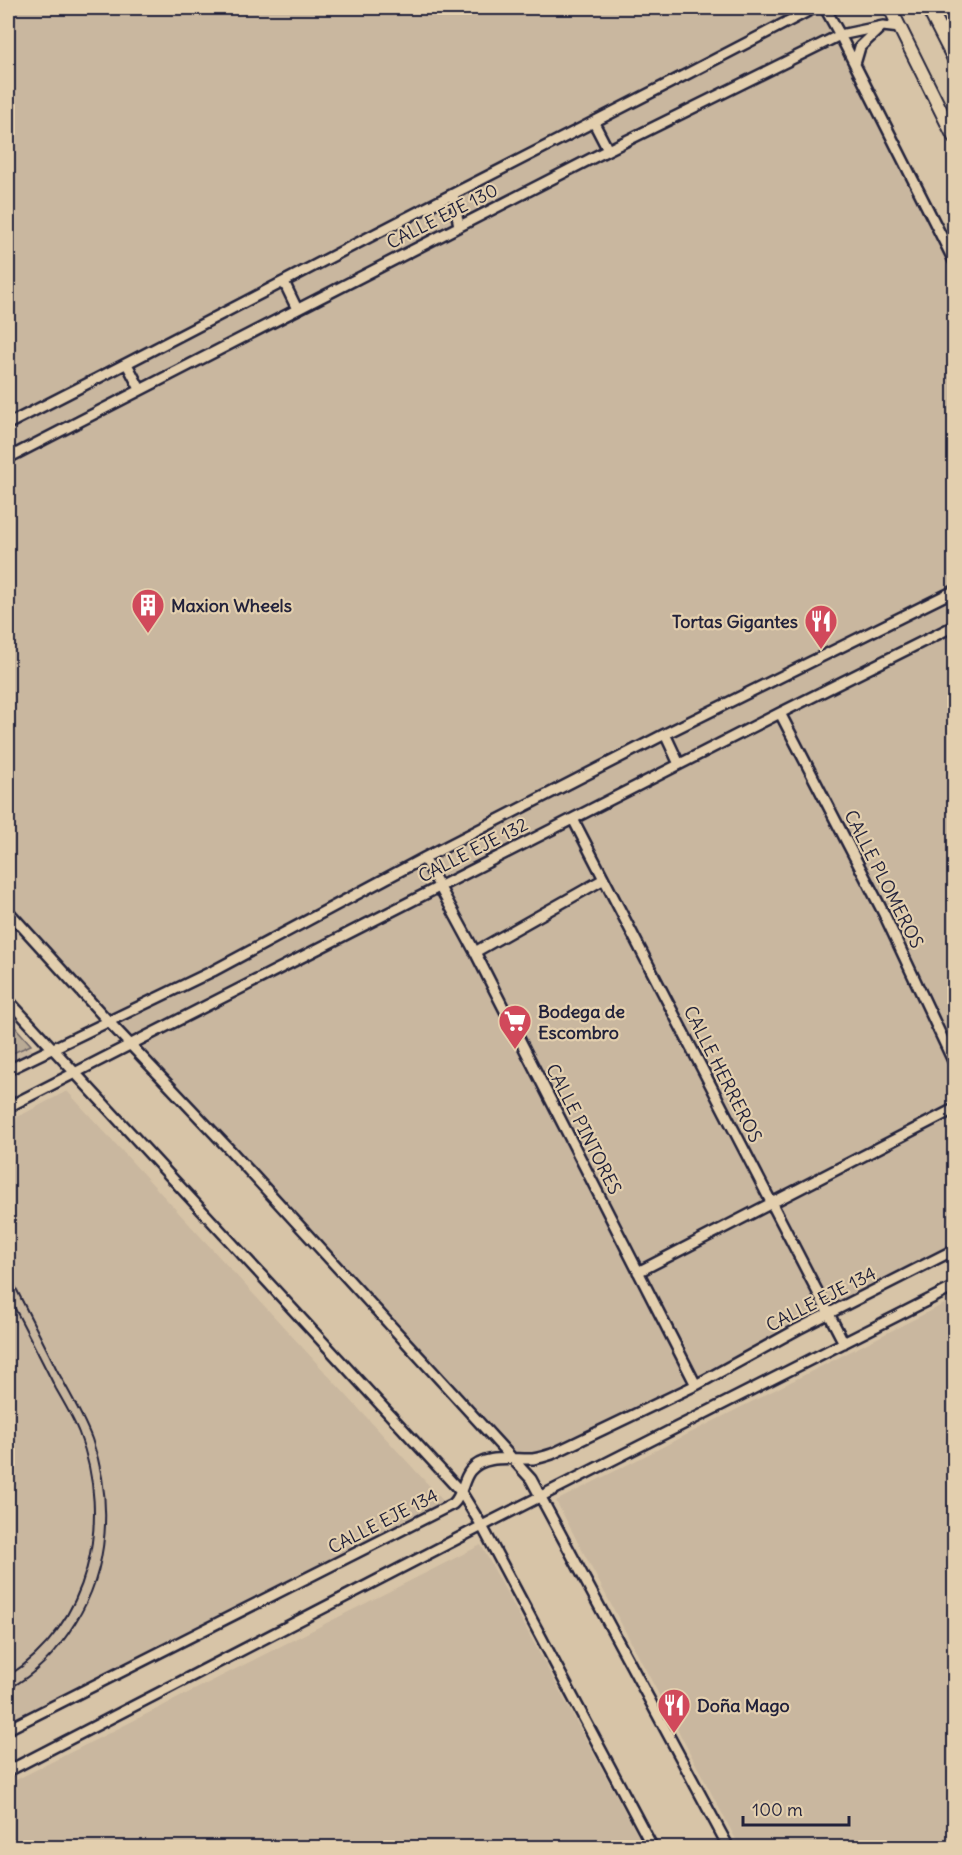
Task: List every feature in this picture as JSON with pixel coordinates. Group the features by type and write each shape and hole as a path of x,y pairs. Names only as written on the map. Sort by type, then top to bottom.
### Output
{"highway":[{"path":"929,8 954,57"}],"main road":[{"path":"890,8 954,137"}],"street":[{"name":"CALLE EJE 130","path":"8,424 814,8"},
{"path":"825,8 954,261"},
{"name":"CALLE EJE 130","path":"8,458 608,150 840,35 883,26 900,28"},
{"path":"855,64 860,47 883,26"},
{"path":"594,123 608,150"},
{"path":"453,194 459,226"},
{"path":"284,282 297,309"},
{"path":"127,364 140,389"},
{"name":"CALLE EJE 132","path":"8,1070 222,966 424,858 665,734 954,591"},
{"name":"CALLE EJE 132","path":"8,1107 440,885 954,626"},
{"name":"CALLE PLOMEROS","path":"780,713 884,914 954,1063"},
{"path":"665,734 679,764"},
{"name":"CALLE HERREROS","path":"573,819 844,1343"},
{"name":"CALLE PINTORES","path":"424,858 475,952 696,1385"},
{"path":"475,952 604,879"},
{"path":"8,911 531,1479 729,1848"},
{"path":"8,1000 461,1492 482,1526 653,1848"},
{"path":"638,1272 954,1109"},
{"name":"CALLE EJE 134","path":"8,1729 453,1504 469,1472 483,1462 514,1458 534,1459 552,1454 696,1385 954,1250"},
{"path":"8,1771 482,1526 954,1287"}],"shaded area":[{"path":"8,8 822,8 839,35 954,275 954,1250 552,1454 514,1458 8,908"},
{"path":"8,1019 31,1045 8,1055"},
{"path":"8,1023 34,1052 8,1066"},
{"path":"67,1091 447,1505 8,1727 8,1122"},
{"path":"954,1299 954,1847 740,1847 556,1501"},
{"path":"481,1545 644,1847 8,1847 8,1784"}],"railway":[{"path":"8,1272 92,1439 99,1462 105,1509 101,1557 87,1602 54,1652 37,1669 8,1689"},
{"path":"8,1295 79,1433 89,1467 94,1501 93,1535 87,1568 75,1600 58,1629 36,1655 8,1676"}],"place":[{"name":"Maxion Wheels","path":"148,634"},
{"name":"Tortas Gigantes","path":"821,650"},
{"name":"Bodega de Escombro","path":"515,1050"},
{"name":"Doña Mago","path":"674,1734"}]}
